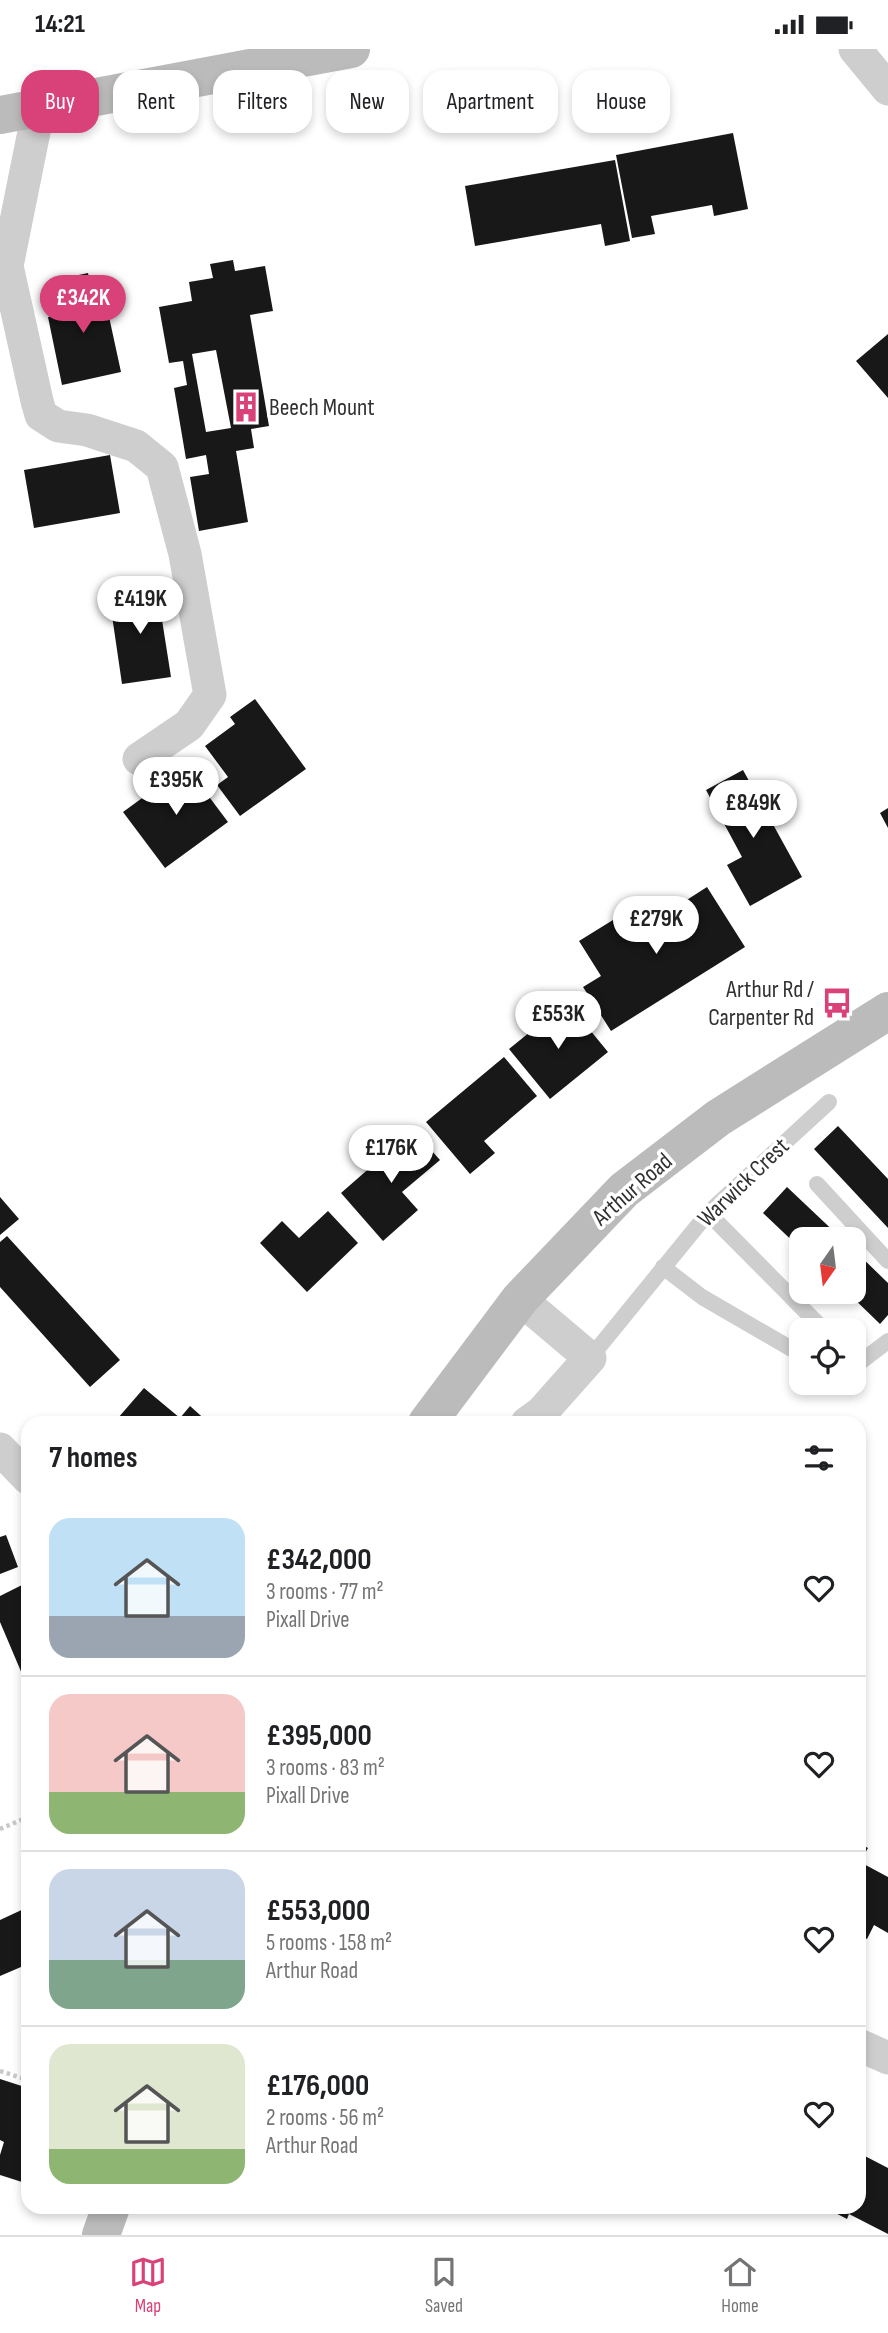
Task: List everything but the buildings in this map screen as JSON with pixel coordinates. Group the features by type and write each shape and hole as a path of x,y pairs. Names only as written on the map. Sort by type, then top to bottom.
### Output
{"street":[{"path":"99,96 351,49"},
{"path":"855,49 888,89"},
{"path":"0,115 21,111"},
{"path":"34,133 7,266 41,415 58,426 88,430 136,446 162,467 185,554 210,695 189,725 139,759"},
{"name":"Arthur Road","path":"433,1416 520,1299 624,1190 718,1118 888,1011"},
{"path":"520,1299 590,1358"},
{"name":"Warwick Crest","path":"539,1416 590,1358"},
{"path":"0,1449 21,1471"},
{"path":"866,2048 888,2058"},
{"path":"101,2235 108,2214"}],"lane":[{"name":"Warwick Crest","path":"590,1358 708,1213 829,1102"},
{"path":"817,1184 888,1261"},
{"path":"708,1213 812,1318"},
{"path":"663,1267 702,1297 789,1347"},
{"path":"866,1358 888,1341"}],"path":[{"path":"0,1829 21,1821"},
{"path":"0,2071 21,2078"}],"place":[{"name":"Beech Mount","path":"246,407"},
{"name":"Arthur Rd / Carpenter Rd","path":"837,1003"}]}
